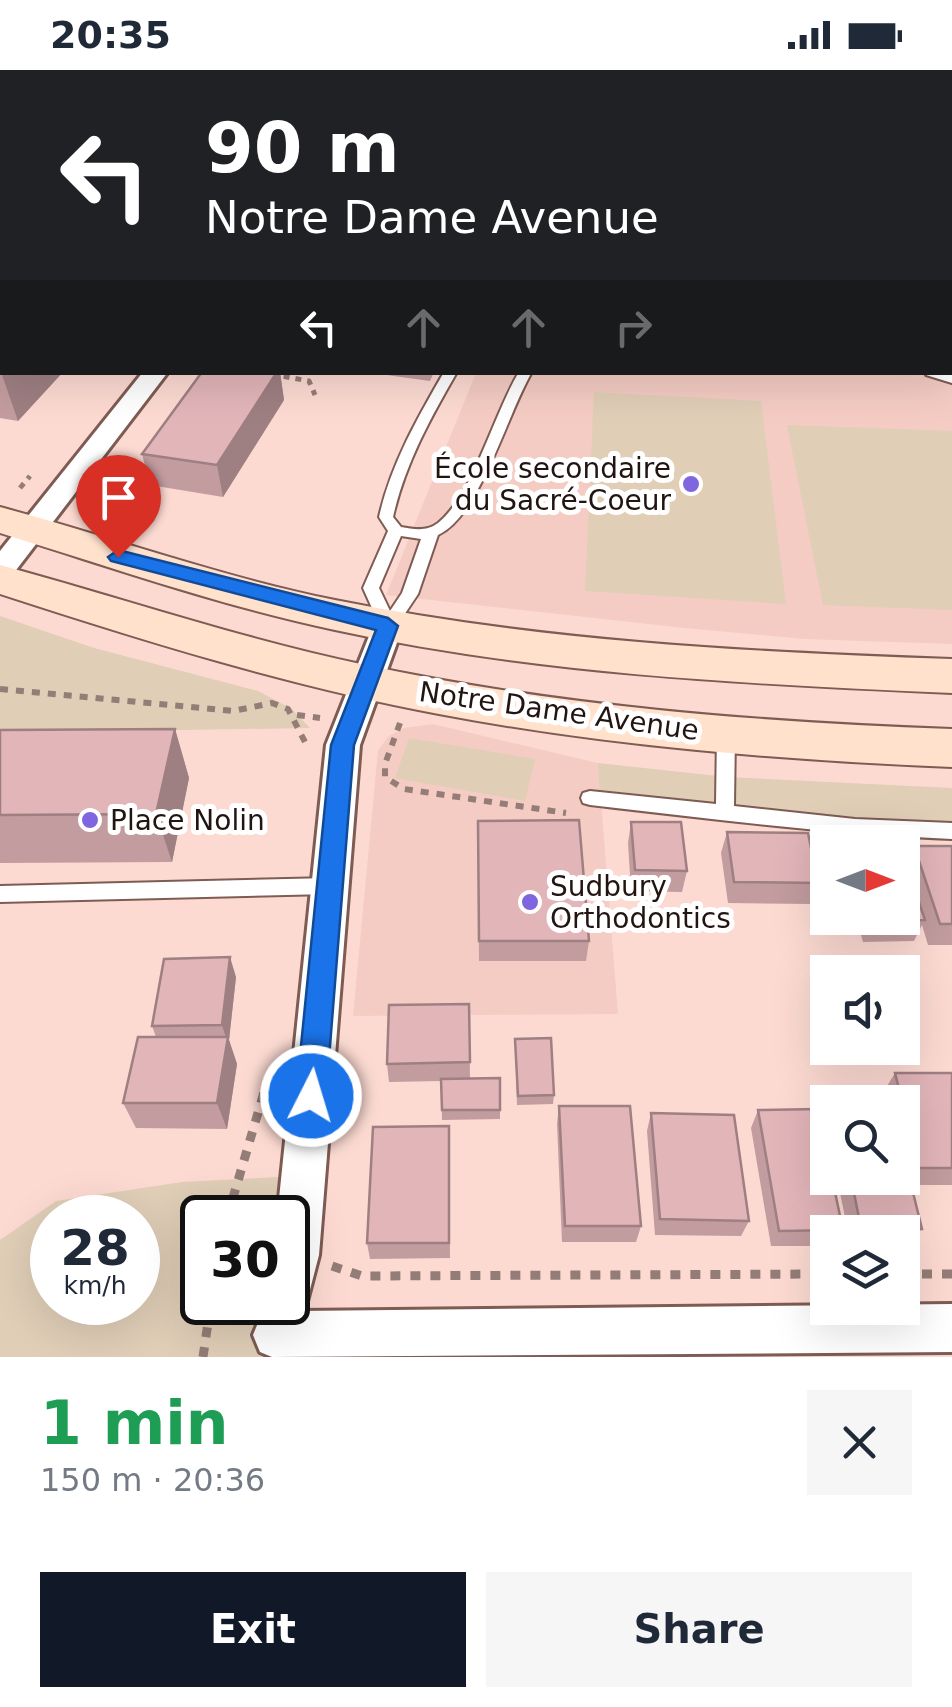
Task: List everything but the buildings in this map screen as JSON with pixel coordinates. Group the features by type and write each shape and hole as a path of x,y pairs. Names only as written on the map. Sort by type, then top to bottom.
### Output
{"main road":[{"name":"Notre Dame Avenue","path":"16,524 147,566 388,626 555,651 764,670 952,676"},
{"name":"Notre Dame Avenue","path":"0,579 128,620 388,686 575,717 726,733 952,748"}],"street":[{"path":"0,571 16,524 153,375"},
{"path":"296,1195 342,745 388,686 388,626"},
{"path":"310,1309 952,1328"}],"lane":[{"path":"450,375 414,436 390,496 386,517 396,531 430,534 450,521 484,460 514,387 524,375"},
{"path":"388,626 371,588 396,531"},
{"path":"388,626 410,594 430,534"},
{"path":"725,813 726,733"},
{"path":"584,806 725,813 855,827 952,830"},
{"path":"0,894 330,886"}],"path":[{"path":"277,375 310,381 315,395"},
{"path":"388,686 385,777 404,789 584,806"},
{"path":"0,689 232,711 262,702 286,704 297,715 306,745 304,764"},
{"path":"234,1195 273,1062"},
{"path":"310,1297 362,1276 810,1274"},
{"path":"920,1274 952,1274"},
{"path":"203,1357 208,1325"}],"shaded area":[{"name":"École secondaire du Sacré-Coeur","path":"475,375 952,375 952,644 804,639 386,595"},
{"path":"594,392 761,401 786,604 585,591"},
{"path":"787,425 952,431 952,610 823,605"},
{"path":"0,616 94,648 258,691 292,709 310,728 0,733"},
{"path":"433,724 598,763 618,1014 353,1016 378,750 389,736 404,728"},
{"path":"409,738 535,759 525,801 395,778"},
{"path":"598,763 727,777 952,788 952,829 920,825 600,797"},
{"path":"297,1176 295,1195 180,1195 180,1325 274,1325 266,1357 0,1357 0,1240 30,1219 30,1325 160,1325 160,1195 96,1195 182,1182"}],"place":[{"name":"École secondaire du Sacré-Coeur","path":"691,484"},
{"name":"Place Nolin","path":"90,820"},
{"name":"Sudbury Orthodontics","path":"530,902"}],"route":[{"path":"118,557 388,626 342,745 311,1096"}]}
